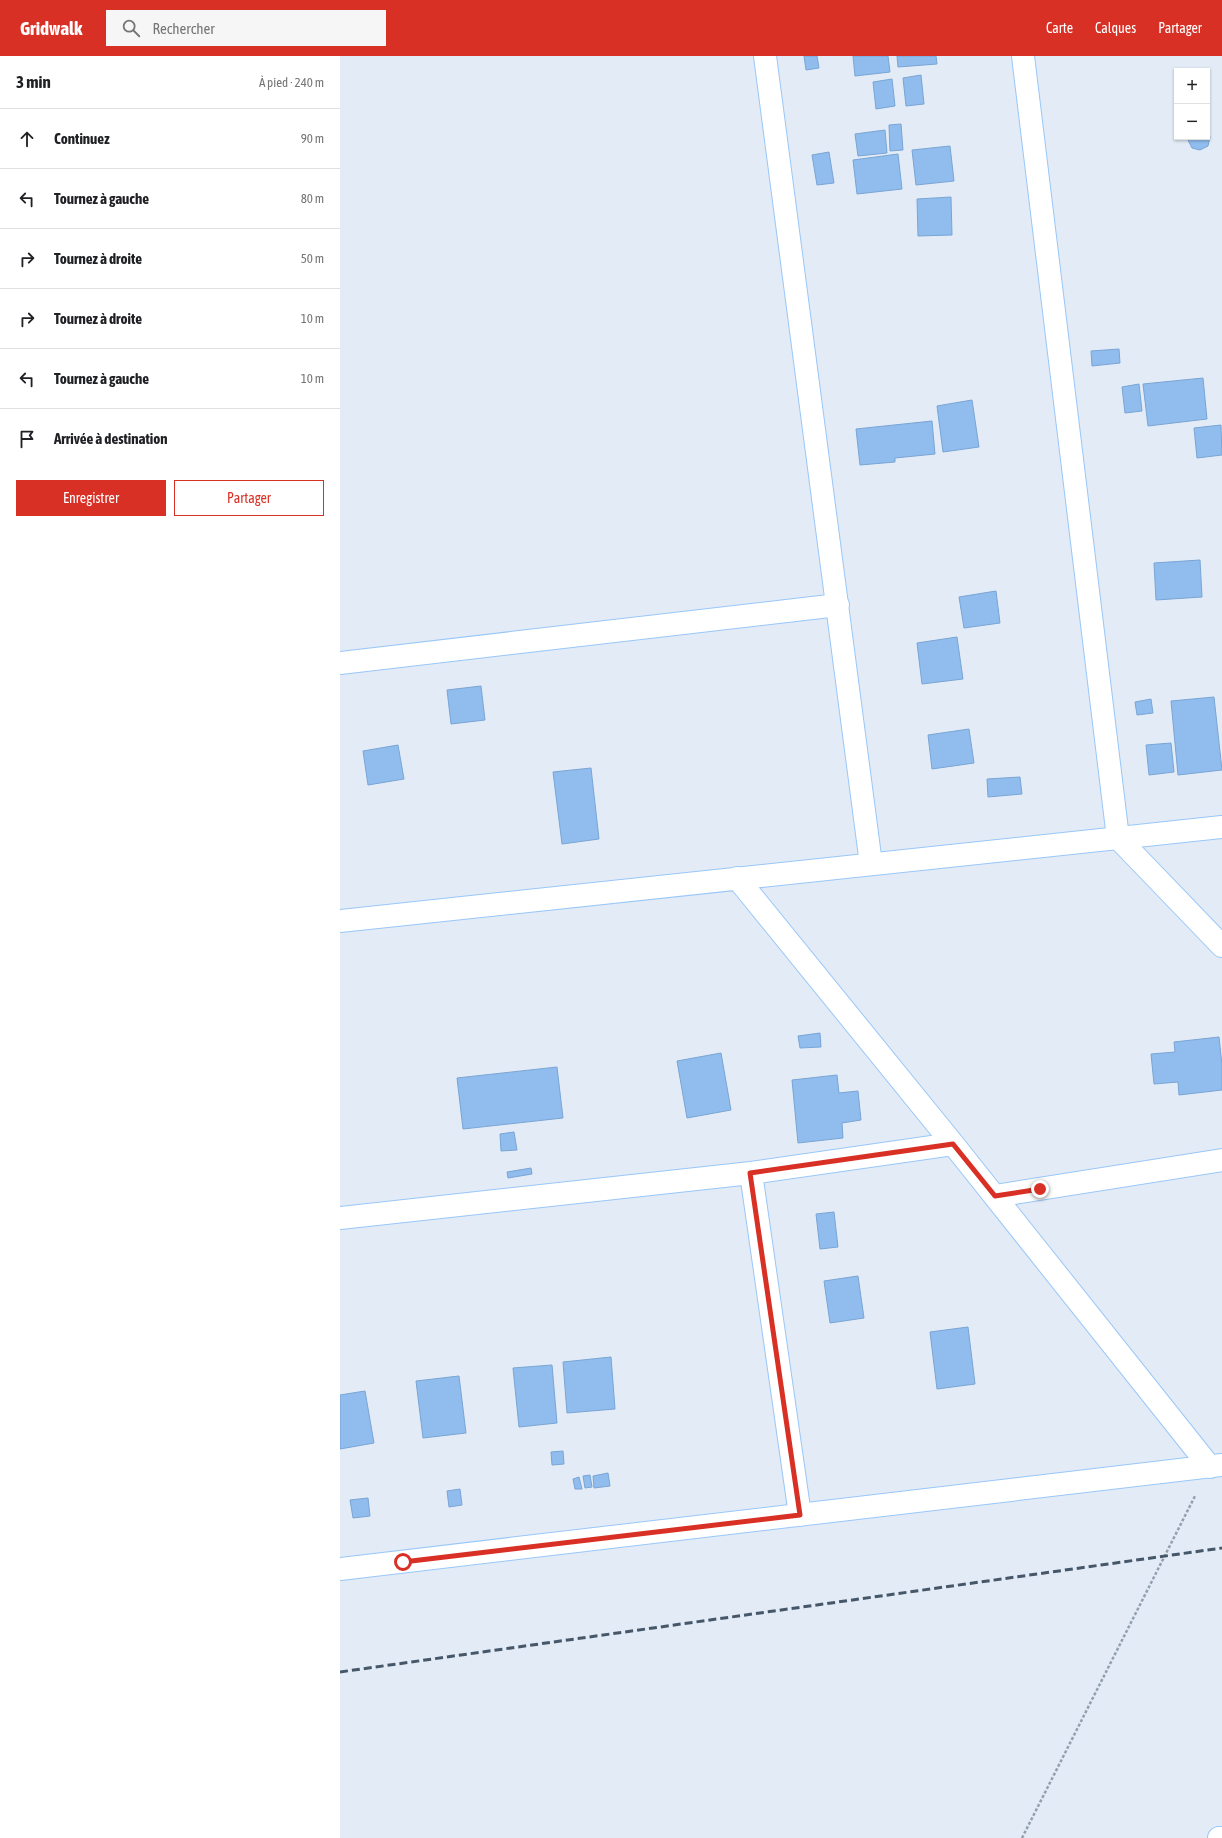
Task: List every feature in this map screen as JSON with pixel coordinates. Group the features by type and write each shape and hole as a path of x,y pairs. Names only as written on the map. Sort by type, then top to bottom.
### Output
{"street":[{"path":"765,56 871,864"},
{"path":"1023,56 1118,838 1222,946"},
{"path":"340,663 838,605"},
{"path":"340,921 1222,827"},
{"path":"738,878 1216,1466"},
{"path":"340,1218 750,1173 953,1144"},
{"path":"995,1196 1222,1160"},
{"path":"750,1173 800,1515"},
{"path":"340,1569 1216,1466"}],"path":[{"path":"1022,1838 1216,1466"}],"building":[{"path":"804,56 817,56 819,68 806,70"},
{"path":"853,56 888,56 890,72 855,76"},
{"path":"897,56 936,56 937,64 898,67"},
{"path":"921,75 924,104 906,106 903,78"},
{"path":"892,79 895,106 876,109 873,82"},
{"path":"901,124 903,150 890,151 889,125"},
{"path":"885,130 887,153 858,156 855,134"},
{"path":"1188,140 1209,140 1208,146 1200,150 1192,148"},
{"path":"950,146 954,181 916,185 912,150"},
{"path":"829,152 834,183 817,185 812,155"},
{"path":"898,154 902,189 857,194 853,160"},
{"path":"951,197 952,235 918,236 917,199"},
{"path":"1119,349 1120,363 1092,366 1091,351"},
{"path":"1203,378 1207,419 1148,426 1143,384"},
{"path":"1139,384 1142,411 1125,413 1122,387"},
{"path":"972,400 979,447 943,452 937,406"},
{"path":"932,421 935,454 895,458 895,462 860,465 856,429"},
{"path":"1221,425 1222,455 1197,458 1194,428"},
{"path":"1200,560 1202,597 1156,600 1154,563"},
{"path":"996,591 1000,623 964,628 959,597"},
{"path":"957,637 963,679 922,684 917,643"},
{"path":"481,686 485,720 451,724 447,690"},
{"path":"1214,697 1222,770 1178,775 1171,701"},
{"path":"1151,699 1153,713 1137,715 1135,702"},
{"path":"969,729 974,763 932,769 928,735"},
{"path":"1171,743 1174,772 1149,775 1146,745"},
{"path":"398,745 404,779 368,785 363,751"},
{"path":"591,768 599,839 562,844 553,772"},
{"path":"1020,777 1022,794 988,797 987,779"},
{"path":"820,1033 821,1047 800,1048 798,1036"},
{"path":"1219,1037 1222,1065 1222,1090 1179,1095 1178,1082 1154,1084 1151,1054 1175,1052 1174,1042"},
{"path":"721,1053 731,1110 687,1118 677,1061"},
{"path":"557,1067 563,1118 463,1129 457,1078"},
{"path":"837,1075 839,1093 858,1091 861,1120 842,1123 843,1138 798,1143 792,1080"},
{"path":"514,1132 517,1150 501,1151 500,1134"},
{"path":"531,1168 532,1174 508,1178 507,1172"},
{"path":"834,1212 838,1247 820,1249 816,1214"},
{"path":"858,1276 864,1318 830,1323 824,1281"},
{"path":"968,1327 975,1384 937,1389 930,1332"},
{"path":"611,1357 615,1409 567,1413 563,1362"},
{"path":"552,1365 557,1423 519,1427 513,1368"},
{"path":"459,1376 466,1433 423,1438 416,1381"},
{"path":"365,1391 374,1443 340,1449 340,1395"},
{"path":"563,1451 564,1464 552,1465 551,1452"},
{"path":"608,1473 610,1486 594,1488 593,1476"},
{"path":"590,1475 592,1487 585,1488 583,1476"},
{"path":"579,1477 582,1489 575,1489 573,1479"},
{"path":"460,1489 462,1505 449,1507 447,1491"},
{"path":"368,1498 370,1516 353,1518 350,1500"}],"railway":[{"path":"340,1672 1222,1548"}],"route":[{"path":"403,1562 800,1515 750,1173 953,1144 995,1196 1040,1189"}]}
